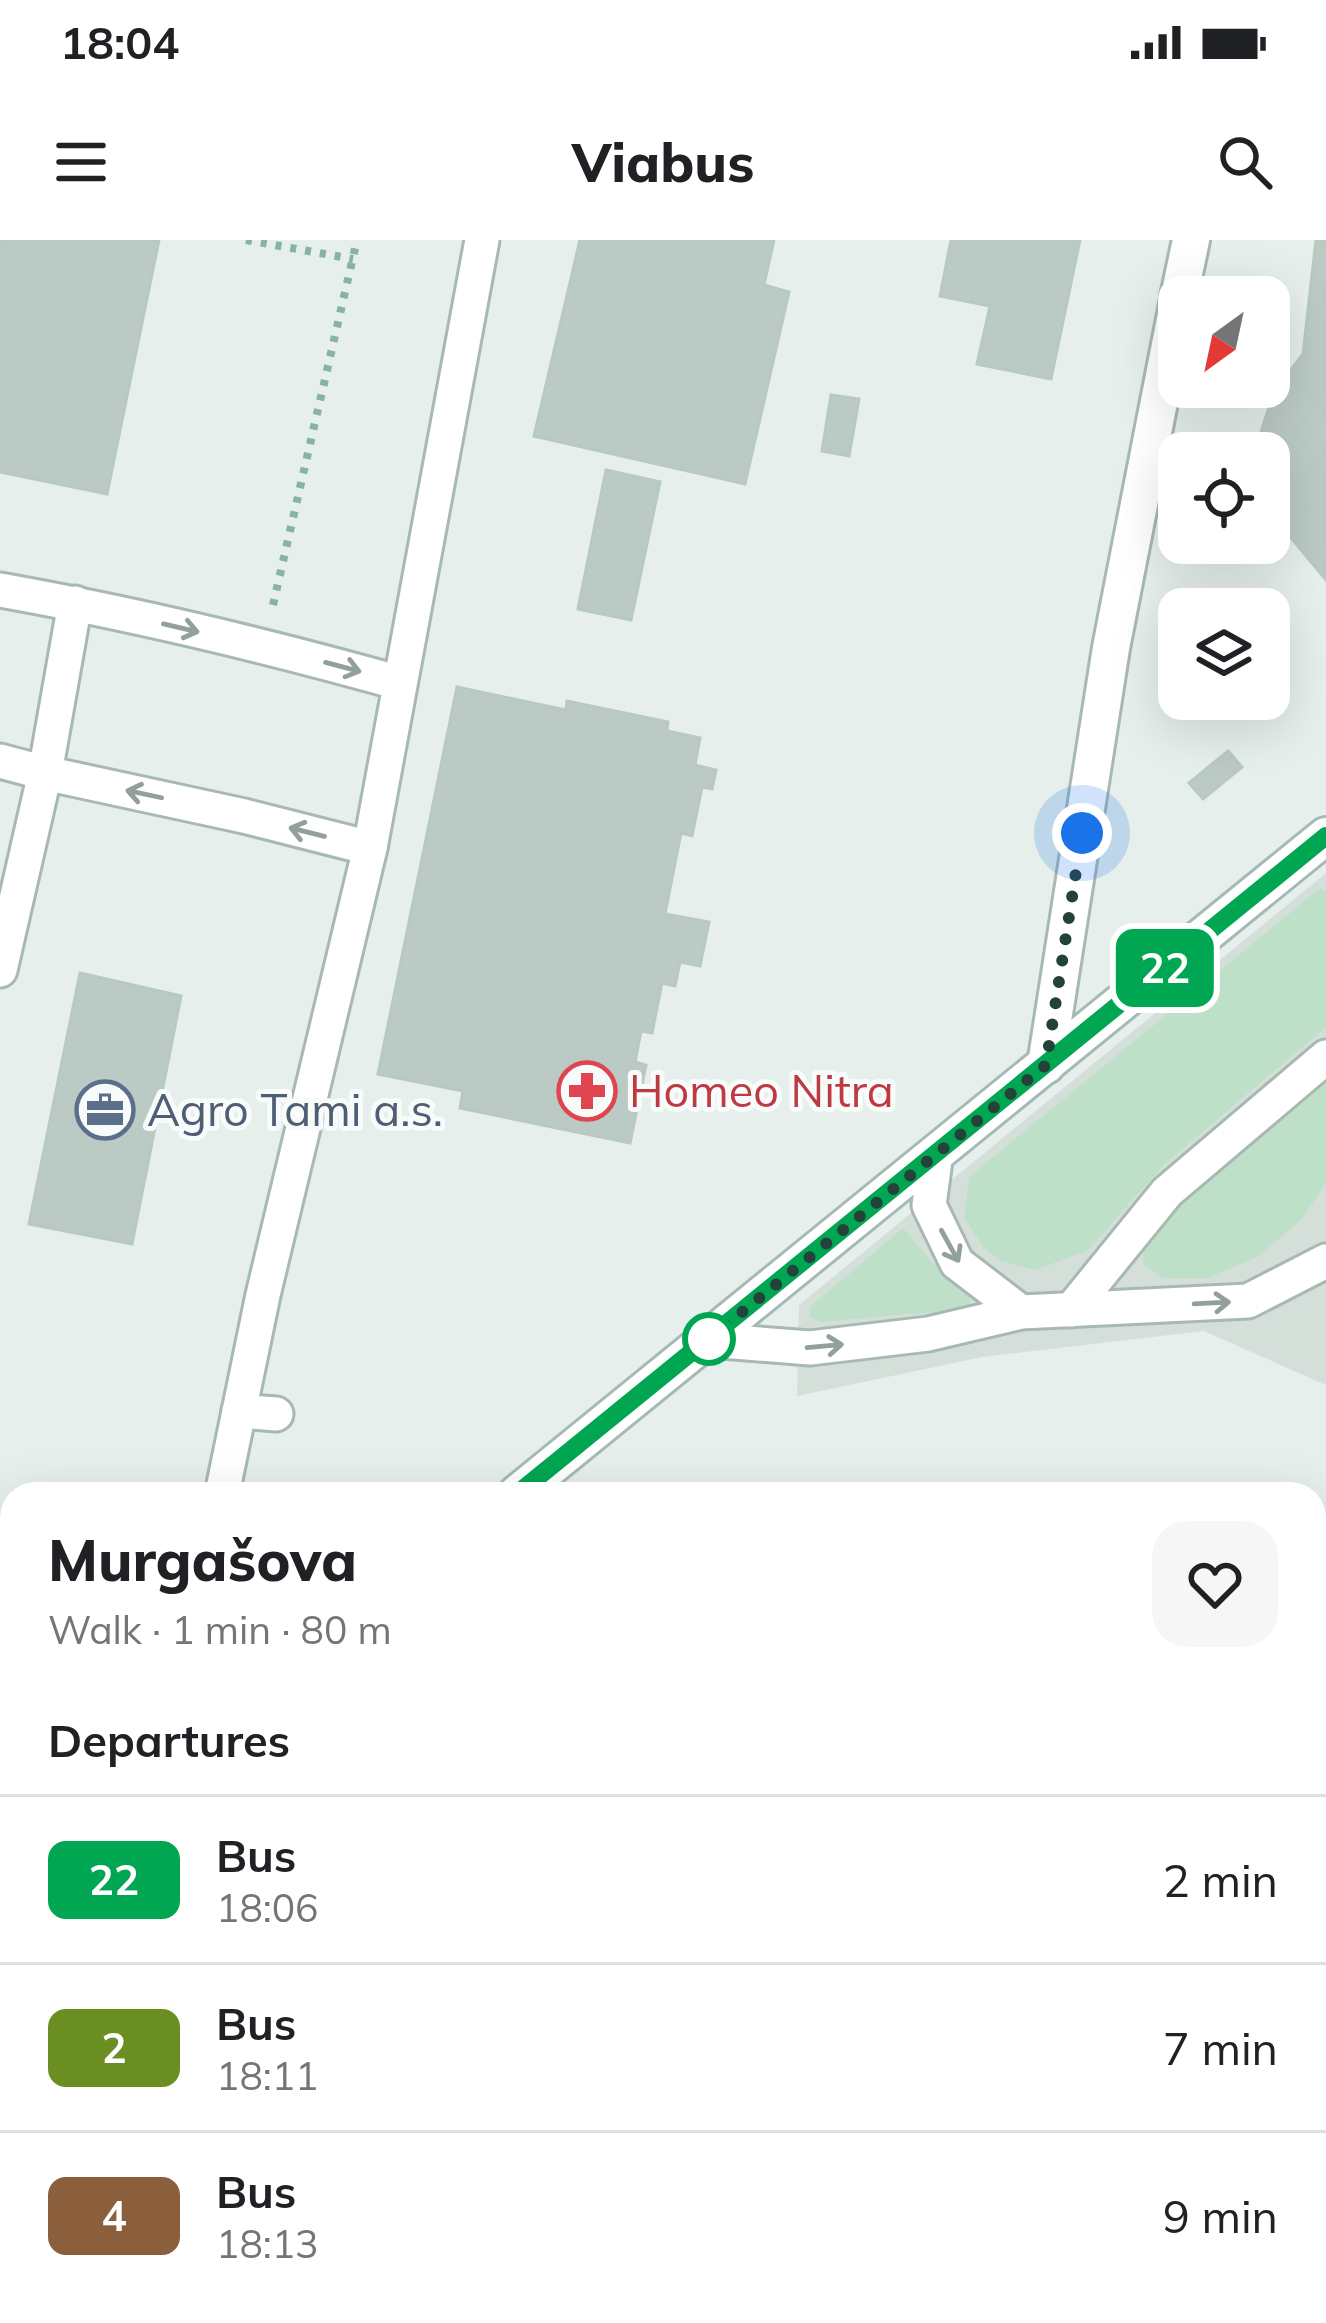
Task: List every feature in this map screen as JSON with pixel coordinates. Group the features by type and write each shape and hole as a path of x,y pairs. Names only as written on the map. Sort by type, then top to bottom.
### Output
{"street":[{"path":"1183,276 1190,240"},
{"path":"1046,1065 1111,647 1158,406"},
{"path":"532,1482 1326,836"}],"lane":[{"path":"224,1482 263,1295 370,848 482,240"},
{"path":"0,590 75,603 400,683"},
{"path":"0,970 45,773 75,603"},
{"path":"0,760 370,848"},
{"path":"1071,1310 1167,1192 1326,1057"},
{"path":"936,1153 929,1205 957,1263 1021,1312"},
{"path":"709,1340 810,1348 928,1334 1021,1312 1248,1301 1326,1261"},
{"path":"239,1411 276,1414"}],"path":[{"path":"246,240 353,259"},
{"path":"263,647 357,240"}],"shaded area":[{"path":"1326,873 1326,1385 1204,1331 982,1357 797,1396 799,1305"}],"green space":[{"path":"1319,889 1326,891 1326,1027 1165,1164 1087,1251 1035,1270 1000,1261 983,1247 964,1217 969,1177"},
{"path":"1326,1079 1326,1183 1301,1220 1259,1256 1207,1278 1162,1278 1143,1264 1144,1246 1177,1204"},
{"path":"903,1228 970,1295 971,1303 956,1310 821,1322 809,1316 811,1306"}],"building":[{"path":"0,240 159,240 107,494 0,472"},
{"path":"580,240 774,240 764,285 789,292 745,484 534,436"},
{"path":"951,240 1080,240 1051,379 977,364 990,306 940,296"},
{"path":"1316,240 1326,240 1326,580 1290,537 1290,432 1261,432 1269,408 1290,408 1290,371 1303,354"},
{"path":"831,395 859,399 849,456 822,451"},
{"path":"606,470 660,482 631,620 578,609"},
{"path":"457,687 566,710 567,701 668,722 667,731 700,738 695,765 716,770 712,789 702,787 692,836 681,833 665,914 709,922 700,966 680,962 675,986 662,983 652,1033 641,1031 635,1062 646,1065 630,1143 460,1108 463,1091 378,1074"},
{"path":"1228,751 1242,767 1203,799 1189,783"},
{"name":"Agro Tami a.s.","path":"80,973 181,996 132,1244 29,1224"}],"bus line":[{"name":"22","path":"532,1482 1326,836"}],"place":[{"name":"Homeo Nitra","path":"587,1091"},
{"name":"Agro Tami a.s.","path":"105,1110"}],"route":[{"path":"709,1339 1046,1065 1082,833"}]}
